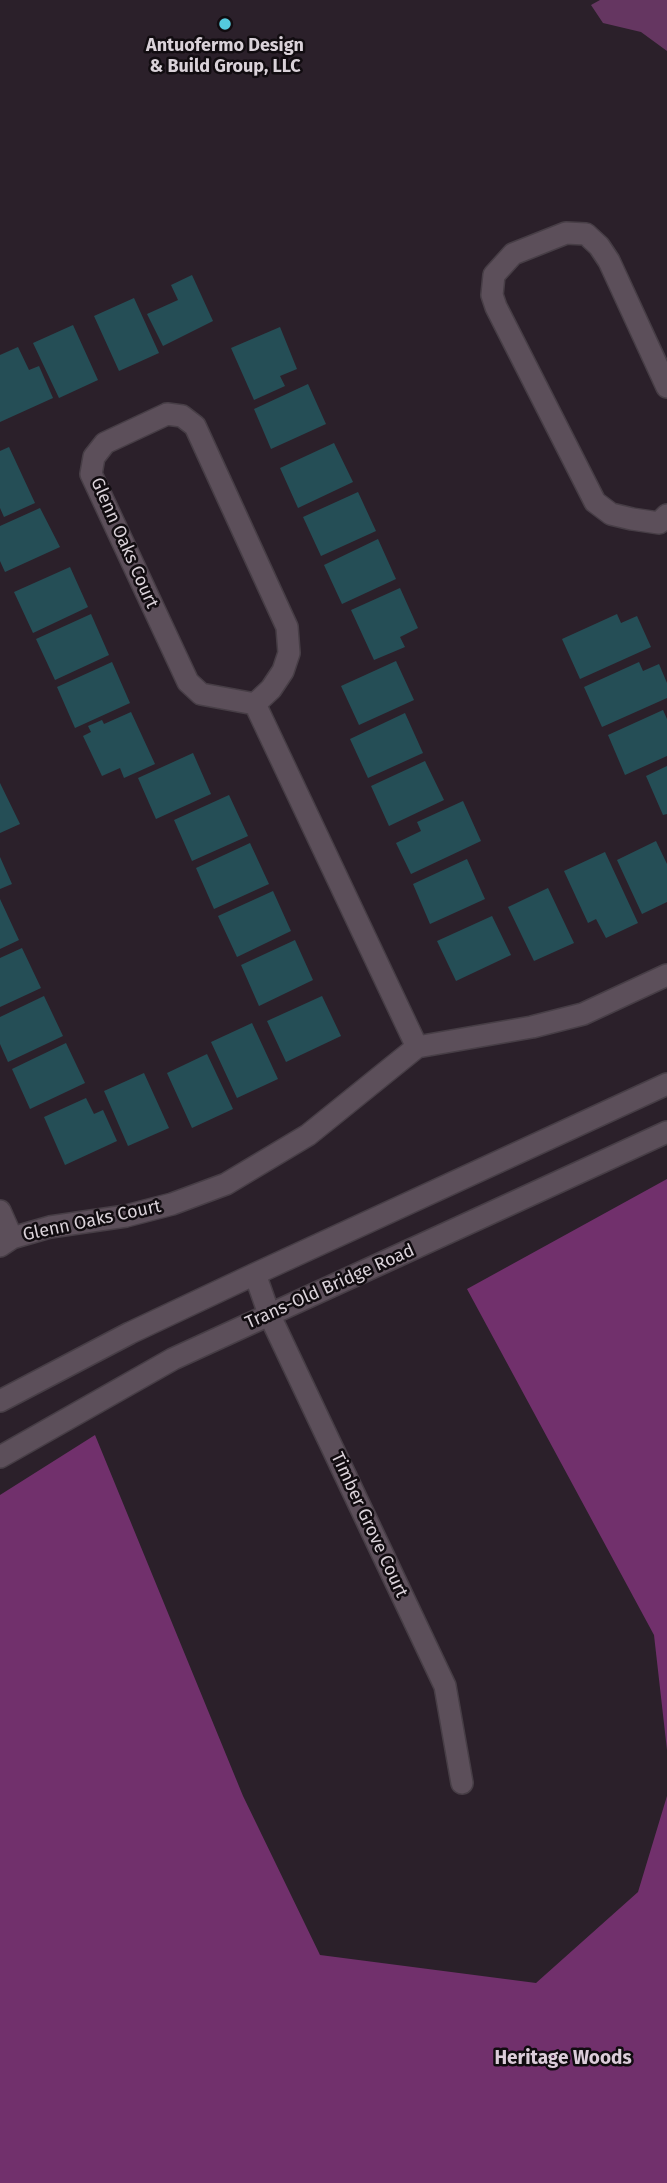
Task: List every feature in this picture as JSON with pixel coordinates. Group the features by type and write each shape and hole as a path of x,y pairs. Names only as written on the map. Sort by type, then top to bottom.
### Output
{"street":[{"path":"664,526 611,514 595,502 496,307 492,295 494,275 513,254 566,233 586,234 600,246 610,261 667,387"},
{"name":"Glenn Oaks Court","path":"167,414 182,416 195,426 287,627 289,653 283,671 271,689 255,704 201,694 188,682 91,474 94,457 106,443 167,414"},
{"path":"255,704 418,1047"},
{"name":"Glenn Oaks Court","path":"0,1211 6,1242 50,1227 126,1216 172,1204 226,1184 308,1135 418,1047 533,1027 583,1014 667,975"},
{"path":"0,1401 130,1333 667,1084"},
{"name":"Trans-Old Bridge Road","path":"0,1457 173,1359 667,1132"},
{"name":"Timber Grove Court","path":"255,1274 269,1314 445,1686 462,1783"}],"shaded area":[{"path":"600,0 667,0 667,51 641,32 603,23 591,5"},
{"path":"667,1179 667,1750 654,1635 467,1289"},
{"path":"95,1435 243,1796 320,1955 536,1983 638,1892 667,1796 667,2183 0,2183 0,1495"}],"building":[{"path":"192,275 213,321 163,346 147,314 178,300 171,285"},
{"path":"134,298 159,353 119,371 94,316"},
{"path":"73,325 98,380 59,398 33,343"},
{"path":"280,327 297,369 280,376 285,386 254,400 231,348"},
{"path":"18,347 29,370 39,366 53,398 0,422 0,355"},
{"path":"308,384 326,424 271,449 254,409"},
{"path":"334,443 353,482 298,508 280,468"},
{"path":"9,447 35,503 4,517 0,508 0,451"},
{"path":"358,492 376,531 321,556 303,517"},
{"path":"40,508 60,547 5,572 0,561 0,526"},
{"path":"378,539 396,579 342,604 324,565"},
{"path":"70,567 88,607 33,633 14,592"},
{"path":"400,588 418,628 400,637 405,647 374,660 351,610"},
{"path":"91,614 109,655 55,680 36,639"},
{"path":"617,614 621,623 637,616 651,647 580,679 562,639"},
{"path":"396,661 414,700 359,725 341,686"},
{"path":"112,662 130,703 75,728 57,687"},
{"path":"639,662 643,671 659,664 667,683 667,698 602,727 584,687"},
{"path":"663,710 667,719 667,756 625,775 608,735"},
{"path":"131,712 155,764 124,778 120,768 102,776 83,736 91,732 88,726 102,720 104,724"},
{"path":"405,713 423,753 368,778 350,739"},
{"path":"193,753 211,794 156,819 138,778"},
{"path":"425,761 444,800 389,826 371,786"},
{"path":"667,766 667,814 663,815 646,776"},
{"path":"0,783 20,824 0,833"},
{"path":"229,795 248,836 192,861 174,820"},
{"path":"463,801 481,841 411,874 396,843 421,831 417,822"},
{"path":"656,841 667,864 667,902 642,914 617,860"},
{"path":"250,843 269,884 214,909 196,868"},
{"path":"605,852 638,923 606,938 596,919 588,923 564,871"},
{"path":"0,857 12,884 0,889"},
{"path":"467,859 485,899 430,924 413,884"},
{"path":"548,888 574,943 534,961 508,907"},
{"path":"273,891 291,931 237,957 218,916"},
{"path":"0,899 19,940 0,949"},
{"path":"492,916 511,955 456,981 437,941"},
{"path":"295,940 313,980 259,1006 241,965"},
{"path":"22,948 41,988 0,1007 0,958"},
{"path":"44,996 63,1036 8,1062 0,1044 0,1017"},
{"path":"322,996 341,1036 286,1062 267,1021"},
{"path":"252,1023 278,1079 237,1098 211,1042"},
{"path":"66,1043 85,1083 30,1109 12,1069"},
{"path":"207,1054 233,1109 192,1128 167,1073"},
{"path":"144,1073 169,1128 128,1146 104,1091"},
{"path":"86,1098 94,1114 103,1110 117,1141 65,1165 44,1117"}],"place":[{"name":"Antuofermo Design & Build Group, LLC","path":"225,24"}],"district":[{"name":"Heritage Woods","path":"563,2059"}]}
